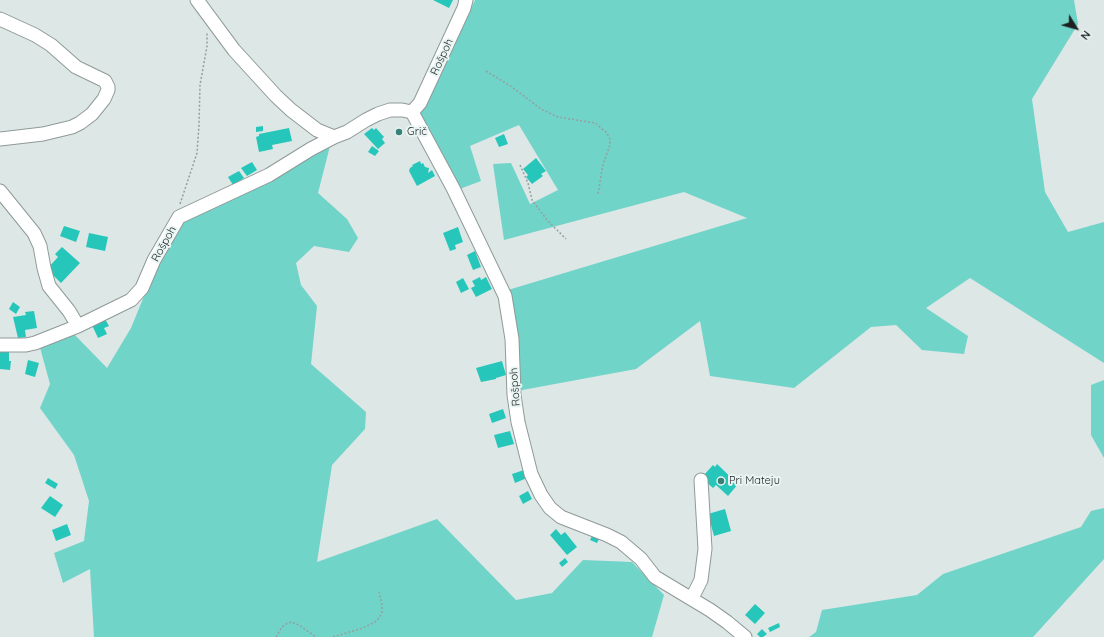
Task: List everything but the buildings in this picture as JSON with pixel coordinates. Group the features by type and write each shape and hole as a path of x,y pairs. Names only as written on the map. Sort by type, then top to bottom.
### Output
{"street":[{"path":"197,0 234,50 276,96 311,126 324,134 334,137"},
{"name":"Rošpoh","path":"412,112 420,103 464,8 466,0"},
{"path":"0,19 35,35 51,45 82,71 105,81 107,83 108,90 104,99 92,114 72,127 43,134 0,139"},
{"name":"Rošpoh","path":"0,345 26,345 78,326 130,300 137,294 146,279 154,260 179,217 269,175 311,149 347,132 366,120 390,110 412,112"},
{"name":"Rošpoh","path":"412,112 453,188 505,296 512,340 514,394 518,422 531,474 541,495 550,508 561,517 608,535 621,542 641,559 655,577 692,598 727,622 745,637"},
{"path":"0,191 34,233 40,246 49,286 69,311 78,326"},
{"path":"692,598 701,580 705,549 701,480"}],"path":[{"path":"179,217 182,197 197,154 200,85 207,46 207,27"},
{"path":"486,71 512,87 541,109 558,117 595,123 606,132 610,139 610,145 603,164 598,194"},
{"path":"520,165 528,183 532,200 544,216 566,239"},
{"path":"333,637 362,628 380,618 382,605 379,592"},
{"path":"276,637 282,627 291,622 299,625 316,637"}],"shaded area":[{"path":"475,0 1074,0 1078,24 1032,99 1045,192 1068,232 1104,222 1104,363 970,278 926,308 968,336 964,354 922,350 896,325 871,327 794,388 710,376 700,321 636,369 517,391 508,290 747,218 684,192 504,240 493,164 511,163 530,204 558,190 519,125 470,146 481,181 457,190 419,113"},
{"path":"330,146 318,193 347,219 358,238 349,252 314,246 296,263 301,285 317,306 311,364 366,412 365,429 332,465 317,562 437,519 516,600 552,593 583,560 632,562 664,595 652,637 94,637 90,569 63,583 54,553 84,541 89,501 74,455 40,408 50,384 39,344 71,331 107,368 131,328 174,230 192,213"},
{"path":"1104,380 1104,458 1091,435 1091,385"},
{"path":"1104,508 1104,559 1033,637 809,637 816,632 822,610 917,595 943,574 1081,527 1091,511"}],"place":[{"name":"Grič","path":"399,132"},
{"name":"Pri Mateju","path":"721,481"}]}
